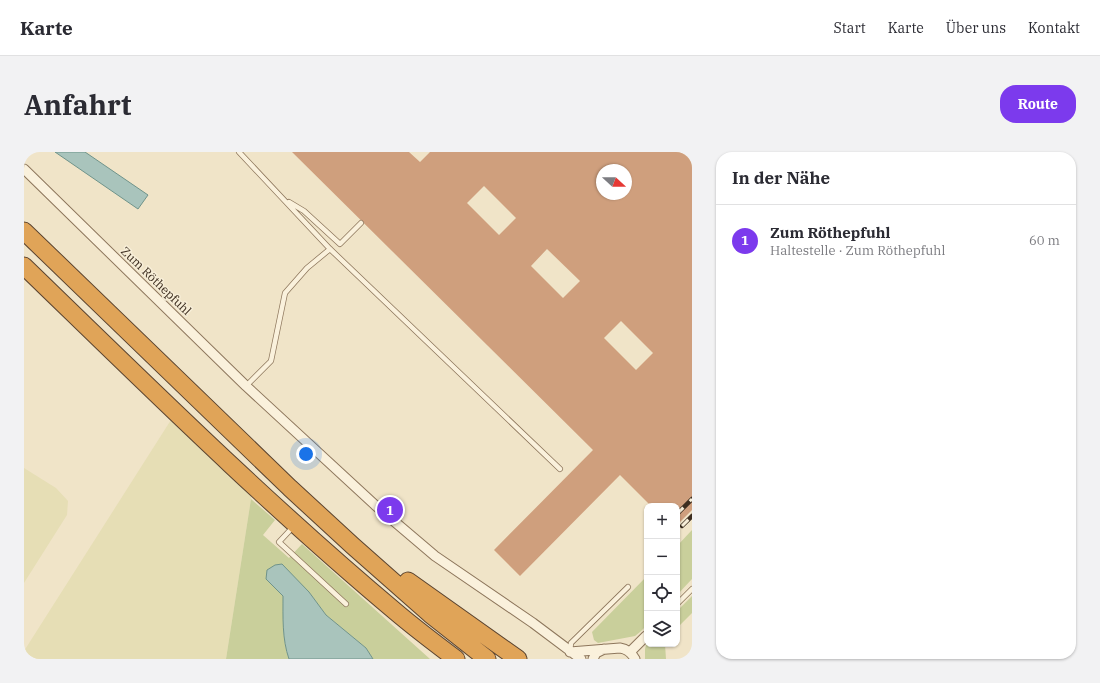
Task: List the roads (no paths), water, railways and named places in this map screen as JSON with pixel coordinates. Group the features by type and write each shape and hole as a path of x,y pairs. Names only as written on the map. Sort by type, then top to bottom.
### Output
{"highway":[{"path":"24,231 290,488 430,614 487,659"},
{"path":"24,266 295,524 397,613 456,659"},
{"path":"290,488 420,590 518,659"},
{"path":"397,613 441,659"}],"street":[{"name":"Zum Röthepfuhl","path":"24,169 246,386 375,505 434,556 533,623 581,659"},
{"path":"570,652 605,648 624,648 632,655 644,639"},
{"path":"593,659 599,650 605,648"}],"lane":[{"path":"239,152 330,249 560,469"},
{"path":"284,199 304,211 340,244 361,222"},
{"path":"246,386 271,361 285,293 307,268 330,249"},
{"path":"295,524 279,542 346,604"},
{"path":"570,652 571,643 628,586"},
{"path":"680,601 692,589"}],"water":[{"path":"55,152 85,152 148,195 138,209"},
{"path":"282,564 309,592 326,615 366,648 373,659 289,659 284,636 283,596 266,579 267,570 275,565"}],"railway":[{"path":"680,511 692,499"},
{"path":"682,526 692,516"}],"place":[{"name":"Zum Röthepfuhl","path":"390,510"}]}
